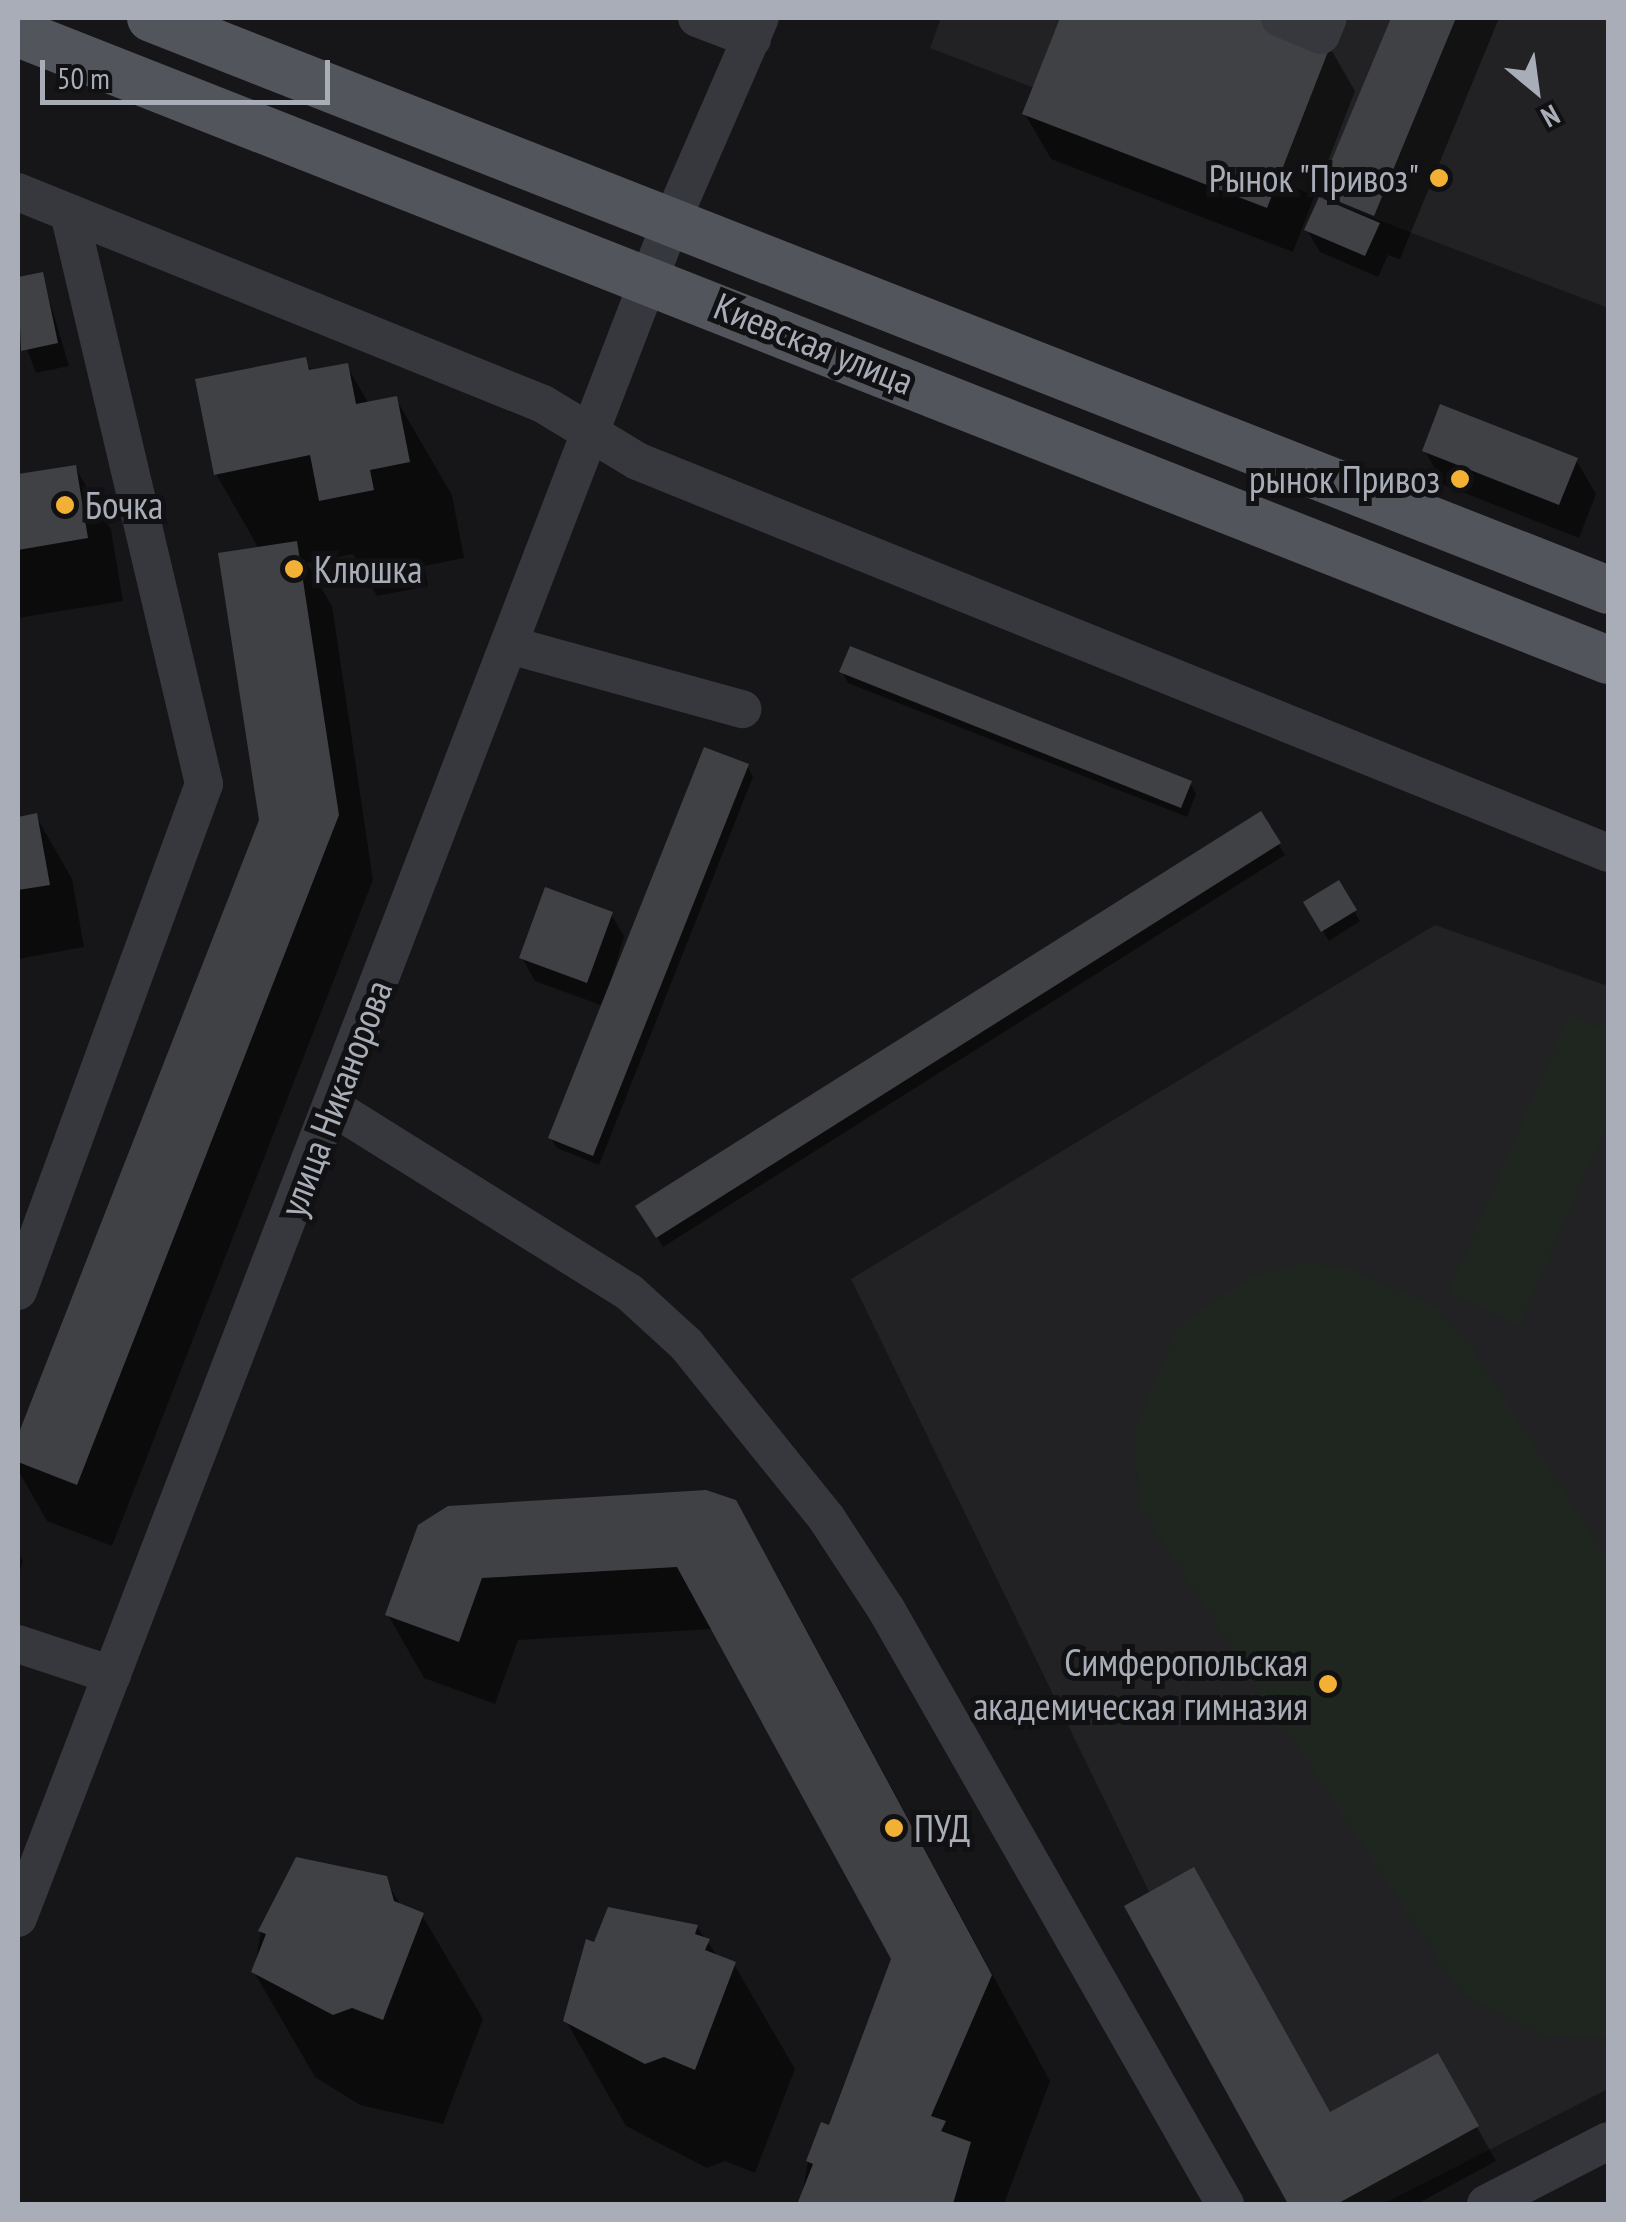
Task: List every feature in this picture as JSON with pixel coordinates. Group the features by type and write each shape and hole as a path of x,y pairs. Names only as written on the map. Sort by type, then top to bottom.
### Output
{"main road":[{"name":"Киевская улица","path":"151,18 1608,590"},
{"name":"Киевская улица","path":"18,33 650,278 1608,660"}],"street":[{"path":"697,18 756,28"},
{"path":"1280,18 1321,36 1328,18"},
{"name":"улица Никанорова","path":"18,1918 513,646 672,220 756,28"},
{"path":"18,192 543,404 591,437 1608,853"},
{"path":"18,1291 204,784 69,213"},
{"path":"513,646 742,709"},
{"path":"331,1106 629,1292 686,1344 827,1519 886,1608 1225,2204"},
{"path":"18,1644 112,1675"},
{"path":"1486,2204 1608,2141"}],"shaded area":[{"name":"Рынок \"Привоз\"","path":"941,18 1608,18 1608,308 930,48"},
{"name":"Симферопольская академическая гимназия","path":"1435,925 1608,986 1608,2089 1383,2204 1301,2204 851,1279"},
{"path":"1569,1014 1608,1031 1608,1121 1520,1325 1448,1293"},
{"path":"1304,1263 1348,1268 1435,1306 1467,1341 1608,1560 1608,2037 1543,2036 1461,1995 1140,1508 1133,1432 1179,1325 1252,1276"}],"building":[{"path":"1060,18 1262,18 1331,44 1267,208 1022,114"},
{"path":"1391,18 1456,18 1374,216 1318,193"},
{"path":"1319,197 1380,223 1365,256 1304,230"},
{"path":"43,272 58,343 21,351 18,277"},
{"path":"306,357 309,370 348,363 356,404 397,396 410,462 370,470 374,490 319,501 310,455 214,475 195,379"},
{"path":"1440,404 1578,458 1559,505 1422,451"},
{"path":"76,465 88,538 18,550 18,474"},
{"path":"297,541 339,815 77,1485 18,1462 18,1435 259,820 218,553"},
{"path":"850,646 1192,781 1181,808 839,672"},
{"path":"704,747 749,764 593,1156 548,1138"},
{"path":"1261,811 1281,843 656,1238 635,1206"},
{"path":"37,813 50,885 18,890 18,817"},
{"path":"1339,880 1357,910 1321,932 1303,902"},
{"path":"545,887 613,912 587,983 519,958"},
{"path":"706,1490 736,1500 992,1975 931,2116 946,2121 941,2131 971,2142 953,2204 798,2202 813,2164 806,2161 821,2122 829,2125 891,1959 677,1567 482,1578 459,1642 385,1615 418,1525 448,1506"},
{"path":"296,1857 387,1876 394,1901 424,1913 383,2020 352,2008 333,2015 251,1972 266,1934 258,1931"},
{"path":"1194,1867 1330,2112 1438,2053 1479,2126 1337,2204 1288,2204 1124,1906"},
{"path":"608,1907 698,1925 695,1934 710,1939 705,1950 736,1962 695,2070 664,2057 645,2064 563,2021 586,1939 594,1942"}],"place":[{"name":"Рынок \"Привоз\"","path":"1439,178"},
{"name":"рынок Привоз","path":"1460,479"},
{"name":"Бочка","path":"65,505"},
{"name":"Клюшка","path":"294,569"},
{"name":"Симферопольская академическая гимназия","path":"1328,1684"},
{"name":"ПУД","path":"894,1828"}]}
